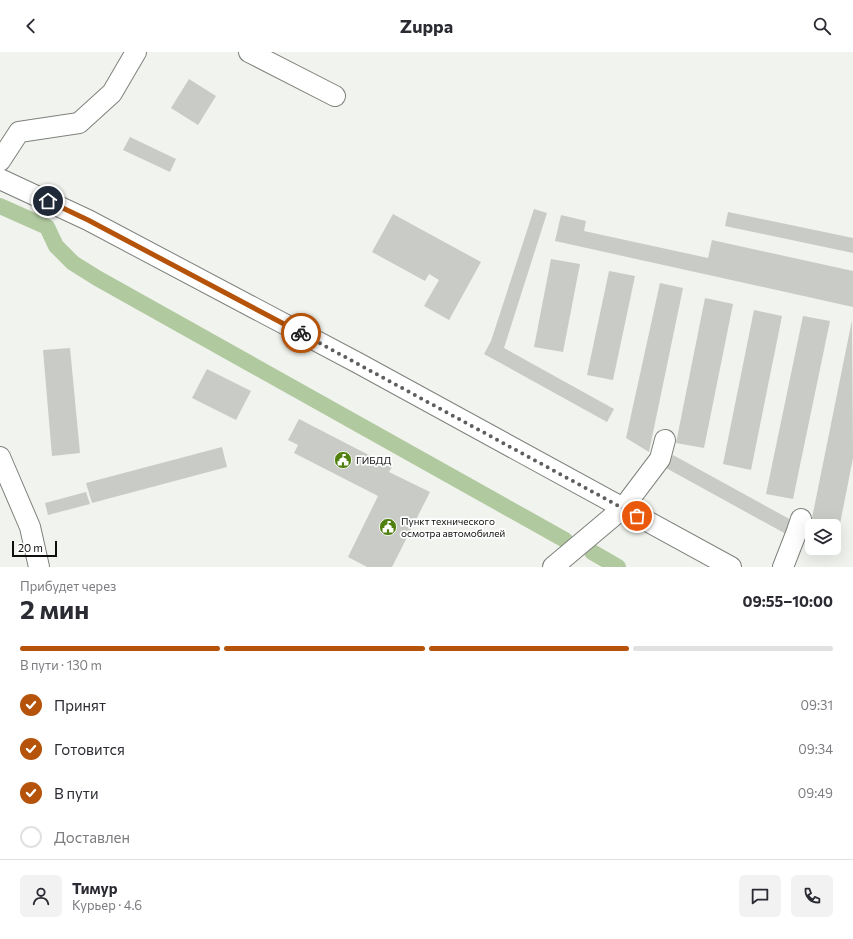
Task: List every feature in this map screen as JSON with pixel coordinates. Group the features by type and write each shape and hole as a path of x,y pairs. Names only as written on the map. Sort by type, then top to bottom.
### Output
{"street":[{"path":"0,161 19,132 79,123 112,93 136,52"},
{"path":"249,52 335,96"},
{"path":"0,179 88,220 358,363 731,567"},
{"path":"553,567 623,508 660,459 665,440"},
{"path":"0,457 30,527 39,567"},
{"path":"783,567 800,519"}],"building":[{"path":"189,79 216,96 198,125 171,108"},
{"path":"130,137 176,159 170,172 123,150"},
{"path":"534,209 547,213 504,348 614,409 607,422 484,354 491,341"},
{"path":"728,212 853,238 853,253 725,226"},
{"path":"393,214 481,262 449,320 424,306 439,280 429,274 425,281 372,252"},
{"path":"561,215 586,221 584,231 708,258 712,240 853,271 853,307 555,241"},
{"path":"551,259 580,264 563,352 534,347"},
{"path":"609,271 635,276 613,380 587,375"},
{"path":"660,283 683,288 649,452 626,438"},
{"path":"705,298 733,304 704,448 676,443"},
{"path":"754,310 782,316 751,470 723,464"},
{"path":"803,316 830,321 793,499 766,494"},
{"path":"852,320 853,458 841,519 812,519"},
{"path":"70,348 80,453 52,456 43,350"},
{"path":"207,369 251,391 236,420 192,398"},
{"path":"299,419 392,467 389,472 430,492 392,567 367,567 348,557 378,496 294,453 298,445 288,440"},
{"path":"222,447 227,467 92,503 86,483"},
{"path":"673,455 793,521 786,534 666,468"},
{"path":"86,492 90,504 48,515 45,503"}],"waterway":[{"path":"0,206 47,227 56,246 73,263 97,278 565,540"},
{"path":"592,552 618,567"}],"way so far":[{"path":"301,333 637,516"}],"place":[{"name":"ГИБДД","path":"343,460"},
{"name":"Пункт технического осмотра автомобилей","path":"388,527"}],"route":[{"path":"48,201 88,220 301,333"}]}
